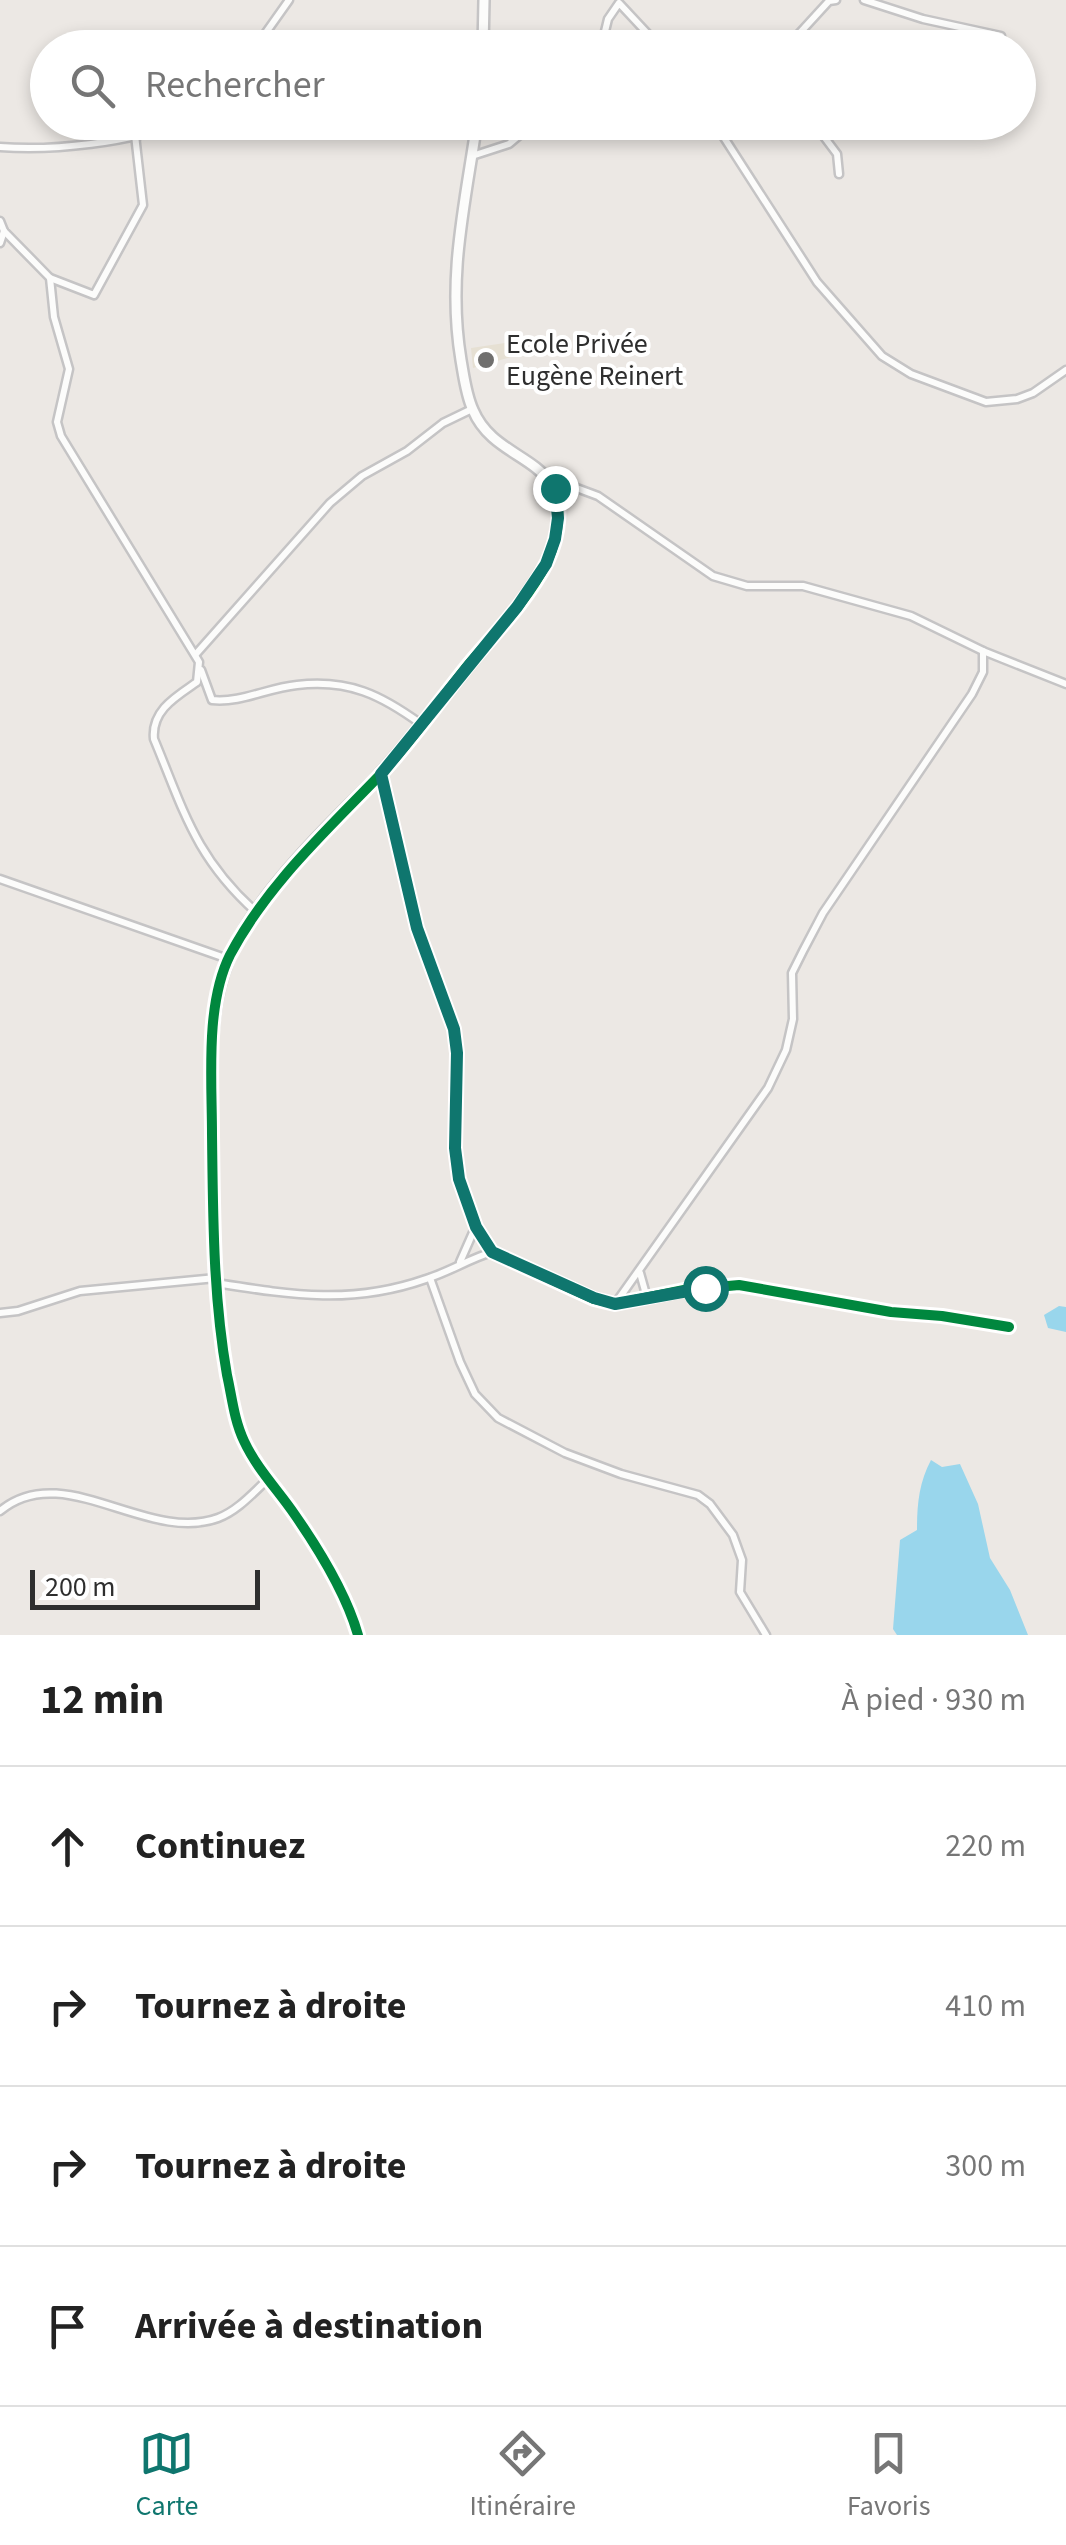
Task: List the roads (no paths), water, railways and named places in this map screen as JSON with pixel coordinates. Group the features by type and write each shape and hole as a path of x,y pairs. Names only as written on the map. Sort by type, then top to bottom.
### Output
{"street":[{"path":"268,30 289,0"},
{"path":"483,30 484,0"},
{"path":"803,30 831,0"},
{"path":"864,0 973,30"},
{"path":"605,30 608,19 621,2 645,30"},
{"path":"0,148 54,149 106,140"},
{"path":"0,222 4,231 50,278 94,295 143,205 136,140"},
{"path":"474,140 457,244 454,296 460,355 472,409 495,438 547,476 598,496 713,576 746,586 802,586 910,616 1066,684"},
{"path":"472,156 513,140"},
{"path":"728,140 817,282 882,356 910,374 986,402 1033,393 1066,370"},
{"path":"826,140 837,154 838,174"},
{"path":"0,242 4,231"},
{"path":"50,278 58,336 69,368 57,422 60,436 196,654 212,700 227,701 298,684 364,689 421,724"},
{"path":"196,654 330,503 362,476 472,409"},
{"path":"358,1635 328,1567 268,1480 238,1428 222,1348 216,1280 211,1067 216,1011 228,959 257,912 304,852 381,774 517,607 546,564 558,518 555,488 547,476"},
{"path":"615,1304 768,1088 786,1050 794,1018 792,973 823,913 972,694 983,672 983,651"},
{"path":"200,670 197,682 174,697 156,719 154,739 206,859 227,886 257,912"},
{"path":"381,774 417,928 454,1029 459,1179 476,1227 492,1252 615,1304 739,1284 891,1312 1009,1327"},
{"path":"0,879 228,959"},
{"path":"459,1263 476,1227"},
{"path":"0,1312 18,1311 80,1292 216,1280 314,1298 370,1294 430,1278 492,1252"},
{"path":"640,1272 646,1298"},
{"path":"430,1278 467,1378 484,1406 498,1418 565,1453 621,1474 698,1495 710,1504 733,1535 742,1560 740,1592 766,1635"},
{"path":"0,1511 54,1492 150,1518 214,1520 268,1480"}],"water":[{"path":"1059,1306 1066,1307 1066,1332 1048,1328 1044,1315"},
{"path":"931,1460 942,1467 960,1464 978,1504 990,1558 1010,1590 1028,1635 897,1635 893,1629 900,1540 917,1530 920,1494"}],"place":[{"name":"Ecole Privée Eugène Reinert","path":"486,360"}]}
